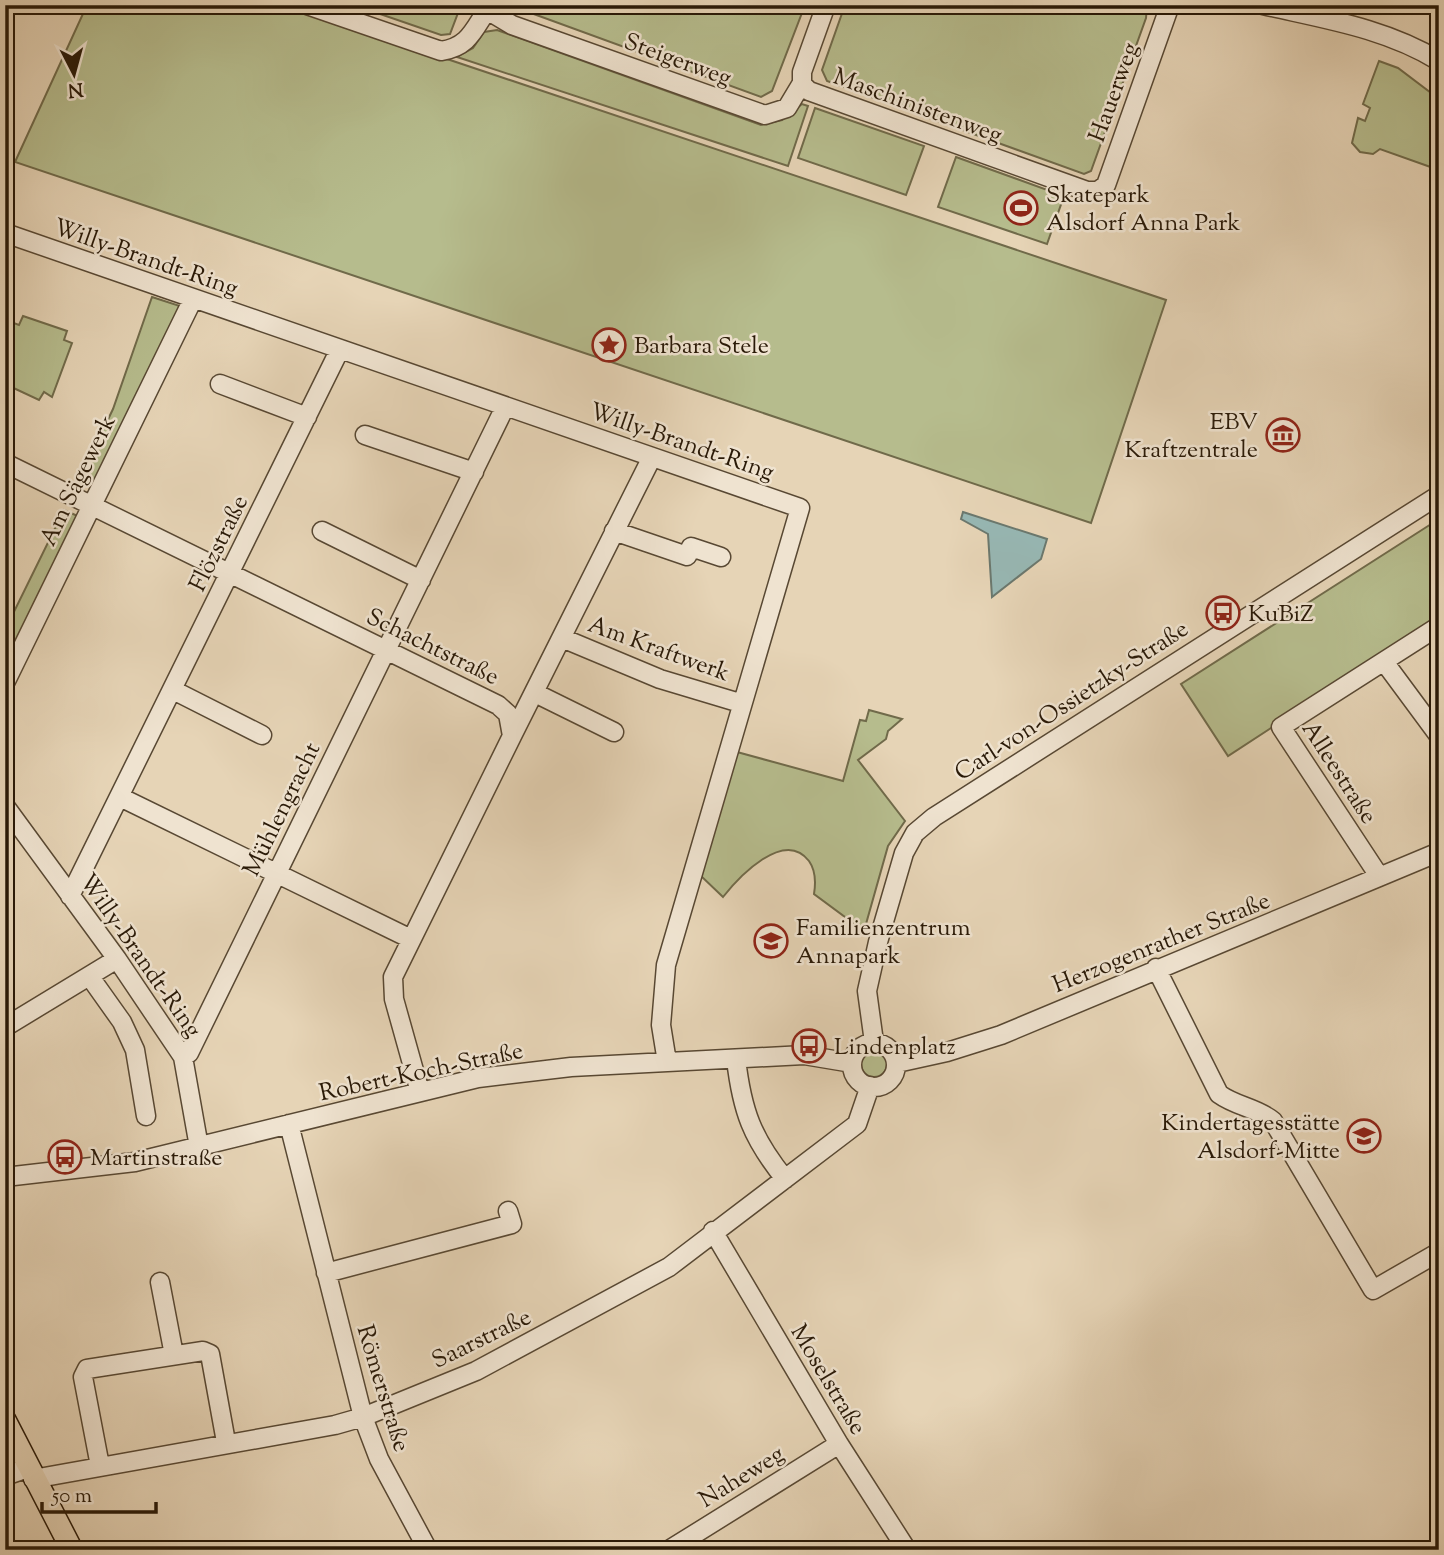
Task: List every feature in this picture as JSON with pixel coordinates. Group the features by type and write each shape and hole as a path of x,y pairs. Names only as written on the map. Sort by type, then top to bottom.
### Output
{"main road":[{"path":"5,1420 72,1550"}],"street":[{"name":"Steigerweg","path":"307,5 441,51 457,49 467,42 487,8 512,24 765,115 787,108 802,83"},
{"name":"Maschinistenweg","path":"826,5 802,72 802,83 821,96 1075,188 1098,191"},
{"name":"Hauerweg","path":"1098,191 1106,185 1170,5"},
{"path":"1263,5 1370,30 1409,43 1439,61"},
{"name":"Willy-Brandt-Ring","path":"5,233 339,351 800,508 740,703 666,965 662,1025 667,1062"},
{"name":"Am Sägewerk","path":"5,683 193,299"},
{"name":"Flözstraße","path":"70,896 339,351"},
{"path":"220,384 307,417"},
{"name":"Mühlengracht","path":"183,1057 189,1053 505,407"},
{"path":"365,435 474,472"},
{"name":"Am Kraftwerk","path":"512,736 652,457"},
{"name":"Schachtstraße","path":"5,463 498,705 508,714 512,736"},
{"name":"Carl-von-Ossietzky-Straße","path":"874,1042 867,991 896,876 915,833 934,817 1439,495"},
{"path":"322,531 421,580"},
{"path":"614,531 687,556 691,547 721,557"},
{"name":"Alleestraße","path":"1379,876 1281,727 1439,626"},
{"name":"Am Kraftwerk","path":"562,638 660,679 740,703"},
{"path":"1385,663 1439,736"},
{"path":"173,690 262,735"},
{"path":"535,693 614,732"},
{"path":"419,1092 392,988 393,977 512,736"},
{"path":"120,797 411,939"},
{"name":"Willy-Brandt-Ring","path":"5,806 117,959 183,1057 199,1147"},
{"name":"Herzogenrather Straße","path":"897,1063 947,1052 1001,1035 1439,852"},
{"path":"5,1027 117,959"},
{"path":"1156,968 1219,1094 1236,1106 1260,1110 1273,1121 1374,1290 1439,1252"},
{"path":"90,976 122,1022 135,1050 146,1116"},
{"path":"874,1042 885,1045 893,1052 897,1063 889,1081 870,1086 860,1082 854,1074 852,1063 855,1053 863,1045 874,1042"},
{"name":"Robert-Koch-Straße","path":"5,1177 135,1162 478,1079 545,1070 815,1055 852,1063"},
{"path":"736,1059 745,1116 761,1149 785,1180"},
{"name":"Saarstraße","path":"5,1476 100,1466 363,1417 463,1377 669,1267 857,1124 870,1086"},
{"name":"Römerstraße","path":"289,1124 363,1417 379,1459 428,1550"},
{"path":"326,1273 512,1224 508,1211"},
{"name":"Moselstraße","path":"713,1231 839,1444 906,1550"},
{"path":"160,1282 174,1355"},
{"path":"100,1466 83,1377 88,1369 203,1351 210,1354 226,1442"},
{"name":"Naheweg","path":"669,1550 839,1444"}],"green space":[{"path":"87,5 286,5 1166,300 1091,523 15,162"},
{"path":"354,5 461,5 450,34 441,35"},
{"path":"509,5 805,5 772,91 761,97"},
{"path":"845,5 1147,5 1146,18 1091,171 1084,174 827,81 822,70"},
{"path":"497,30 761,125 782,120 802,104 808,106 788,166 457,57 473,48 484,32"},
{"path":"1379,61 1398,68 1439,99 1439,170 1380,149 1373,154 1360,152 1352,143 1358,118 1365,121 1370,108 1363,104"},
{"path":"815,108 924,146 906,195 798,158"},
{"name":"Skatepark Alsdorf Anna Park","path":"956,157 1064,196 1047,244 938,207"},
{"path":"152,297 183,307 95,487 79,480 113,409"},
{"path":"23,316 67,331 64,340 72,343 52,397 44,392 39,400 5,384 5,341 11,322 19,325"},
{"path":"64,510 80,517 5,670 5,630"},
{"path":"1439,519 1439,619 1228,756 1181,684"},
{"path":"869,710 902,719 888,731 886,739 858,760 905,821 888,846 864,931 814,894 813,869 799,852 787,850 762,860 723,897 701,876 737,752 843,781 860,720 866,721"},
{"path":"874,1051 883,1055 887,1064 883,1073 874,1077 865,1073 861,1064 865,1055"}],"water":[{"path":"963,512 1047,539 1041,559 992,597 988,534 961,519"}],"place":[{"name":"Skatepark Alsdorf Anna Park","path":"1021,208"},
{"name":"Barbara Stele","path":"609,345"},
{"name":"EBV Kraftzentrale","path":"1283,435"},
{"name":"KuBiZ","path":"1223,613"},
{"name":"Familienzentrum Annapark","path":"771,941"},
{"name":"Lindenplatz","path":"809,1046"},
{"name":"Kindertagesstätte Alsdorf-Mitte","path":"1364,1136"},
{"name":"Martinstraße","path":"65,1157"}]}
